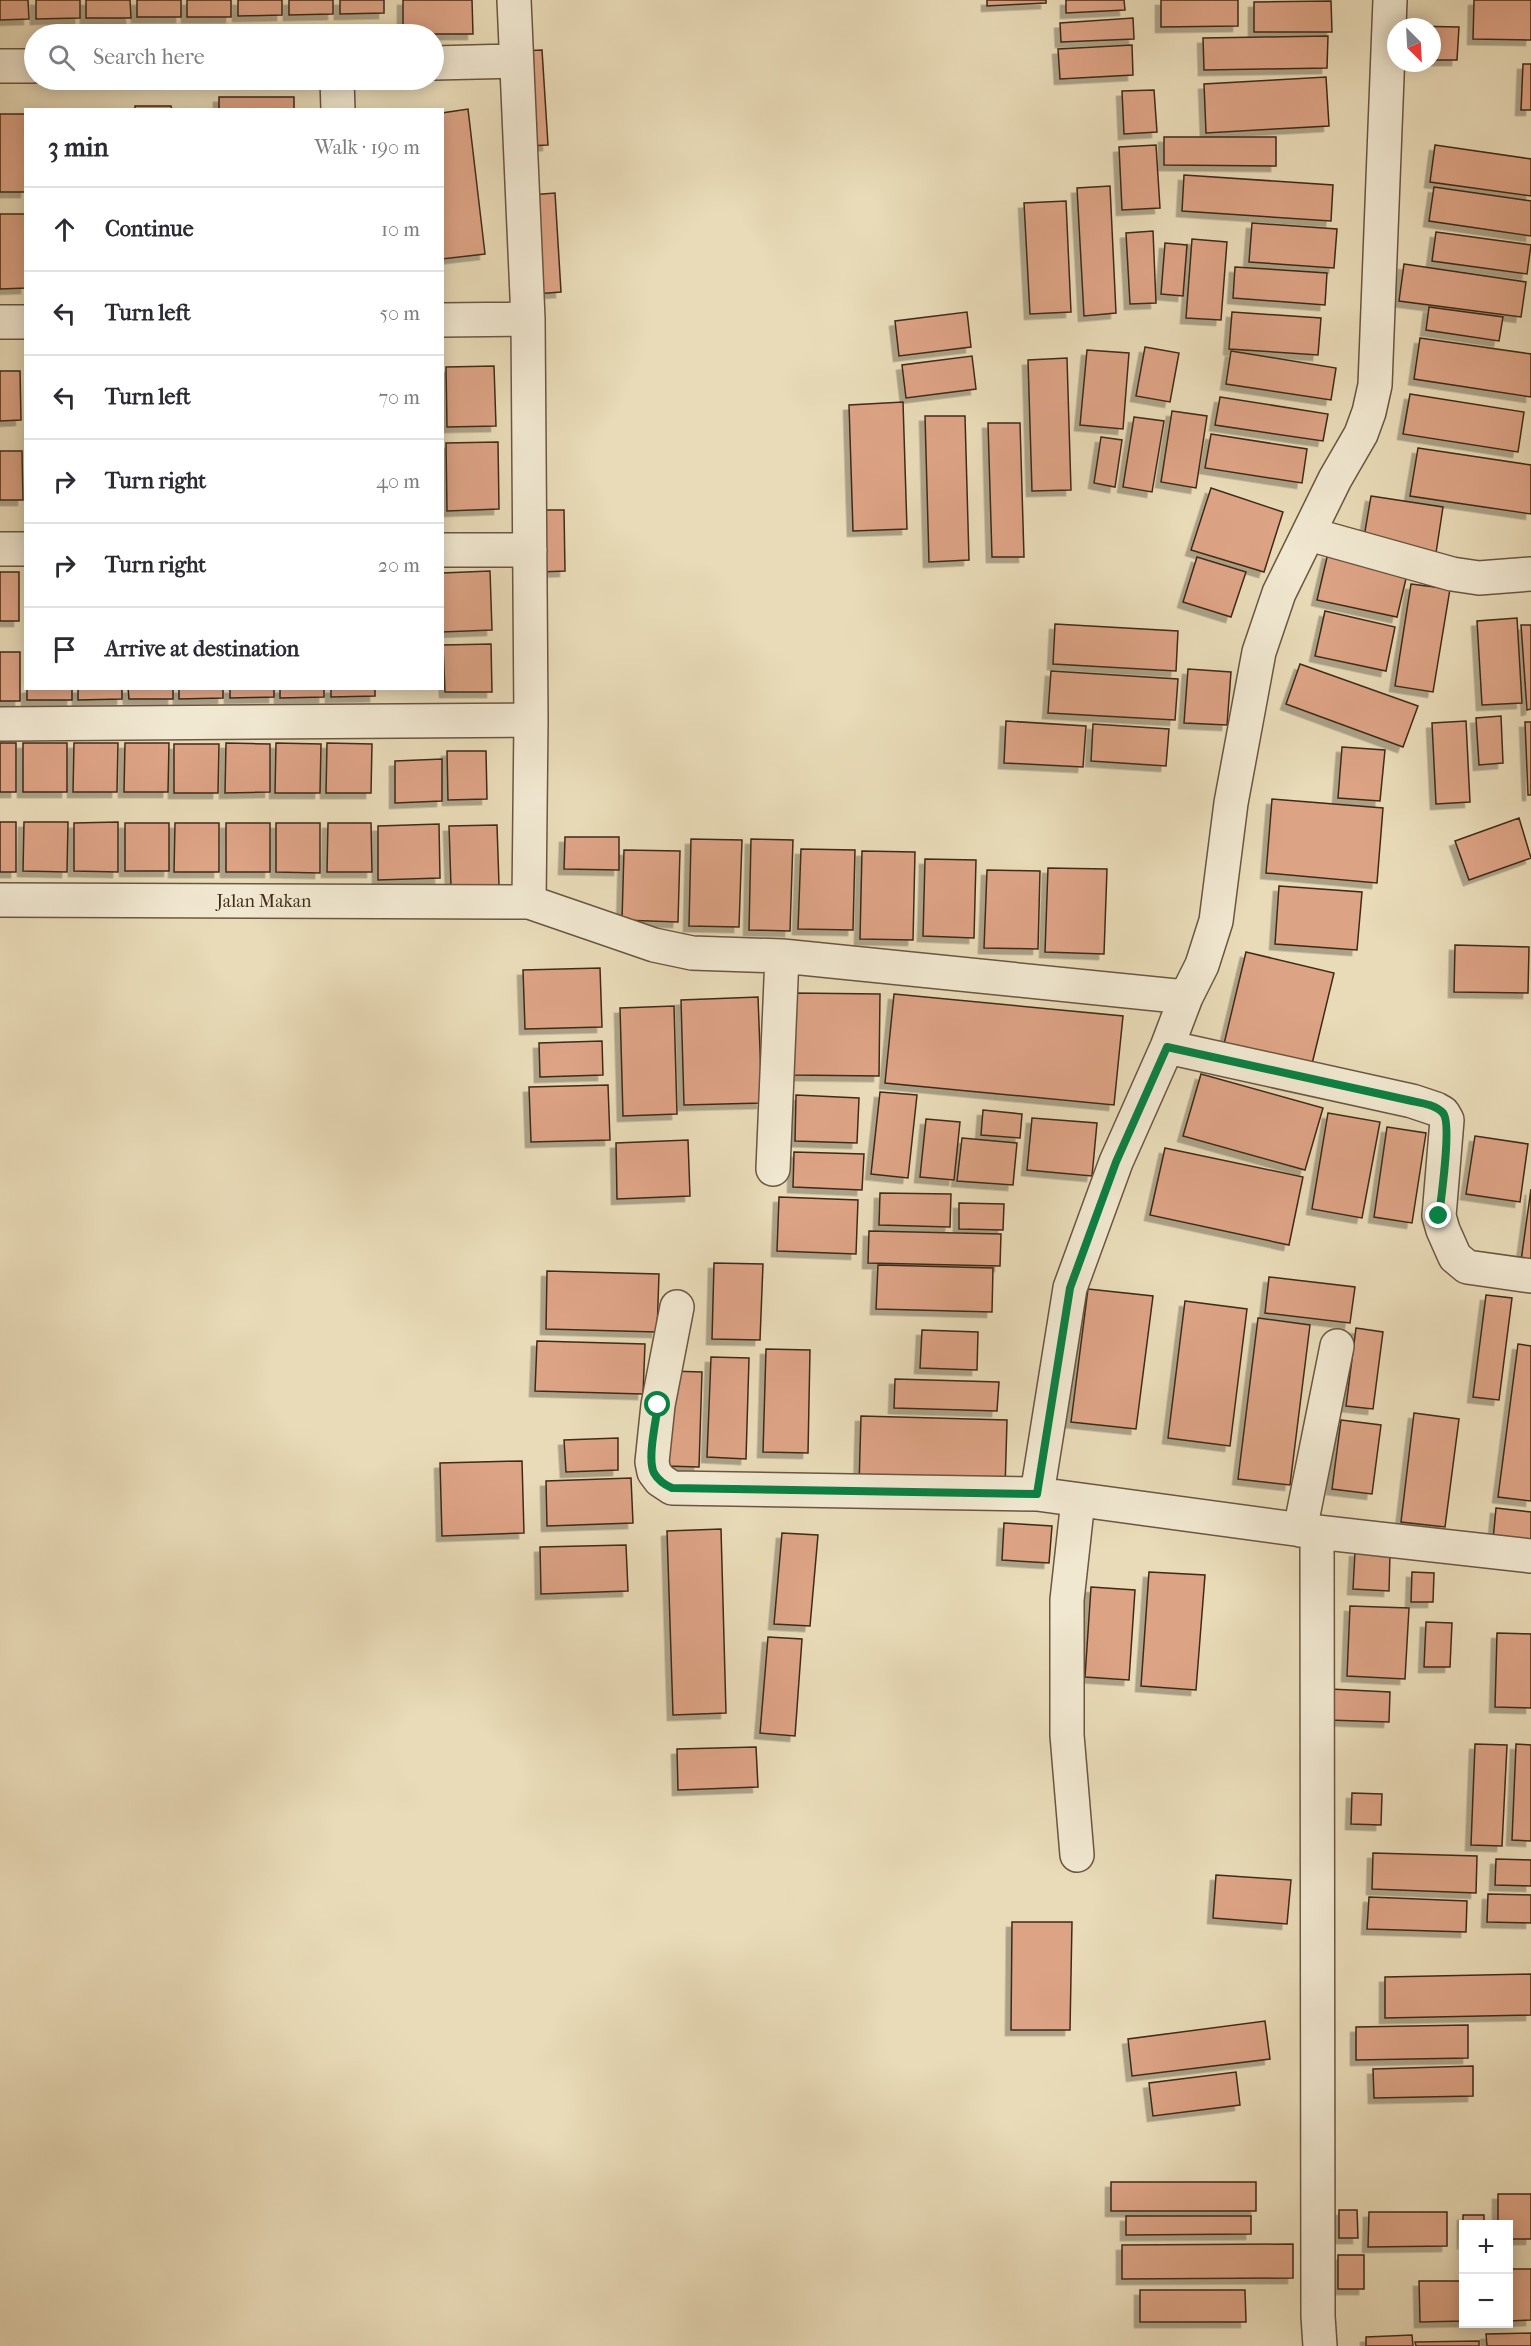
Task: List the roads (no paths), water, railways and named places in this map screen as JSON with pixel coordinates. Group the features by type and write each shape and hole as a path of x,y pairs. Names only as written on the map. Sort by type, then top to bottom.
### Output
{"street":[{"path":"514,0 528,319 531,720 529,902"},
{"path":"1037,1494 1070,1288 1116,1162 1167,1047 1186,997 1202,965 1216,921 1231,803 1259,652 1279,593 1335,479 1361,434 1369,412 1375,385 1390,0"},
{"path":"444,63 515,61"},
{"path":"0,66 24,66"},
{"path":"337,90 338,108"},
{"path":"444,320 528,319"},
{"path":"0,322 24,322"},
{"path":"1309,534 1452,574 1479,578 1531,574"},
{"path":"0,549 24,549"},
{"path":"444,550 530,550"},
{"path":"0,724 531,720"},
{"name":"Jalan Makan","path":"0,900 529,902 672,950 692,953 782,956 1186,997"},
{"path":"773,1169 782,956"},
{"path":"1167,1047 1412,1101 1443,1113 1447,1120 1439,1216 1455,1257 1467,1267 1531,1276"},
{"path":"677,1307 658,1405 652,1462 654,1472 660,1480 672,1488 1037,1494 1308,1531 1531,1556"},
{"path":"1320,2346 1308,1531 1337,1346"},
{"path":"1077,1855 1066,1735 1066,1600 1078,1500"}]}
